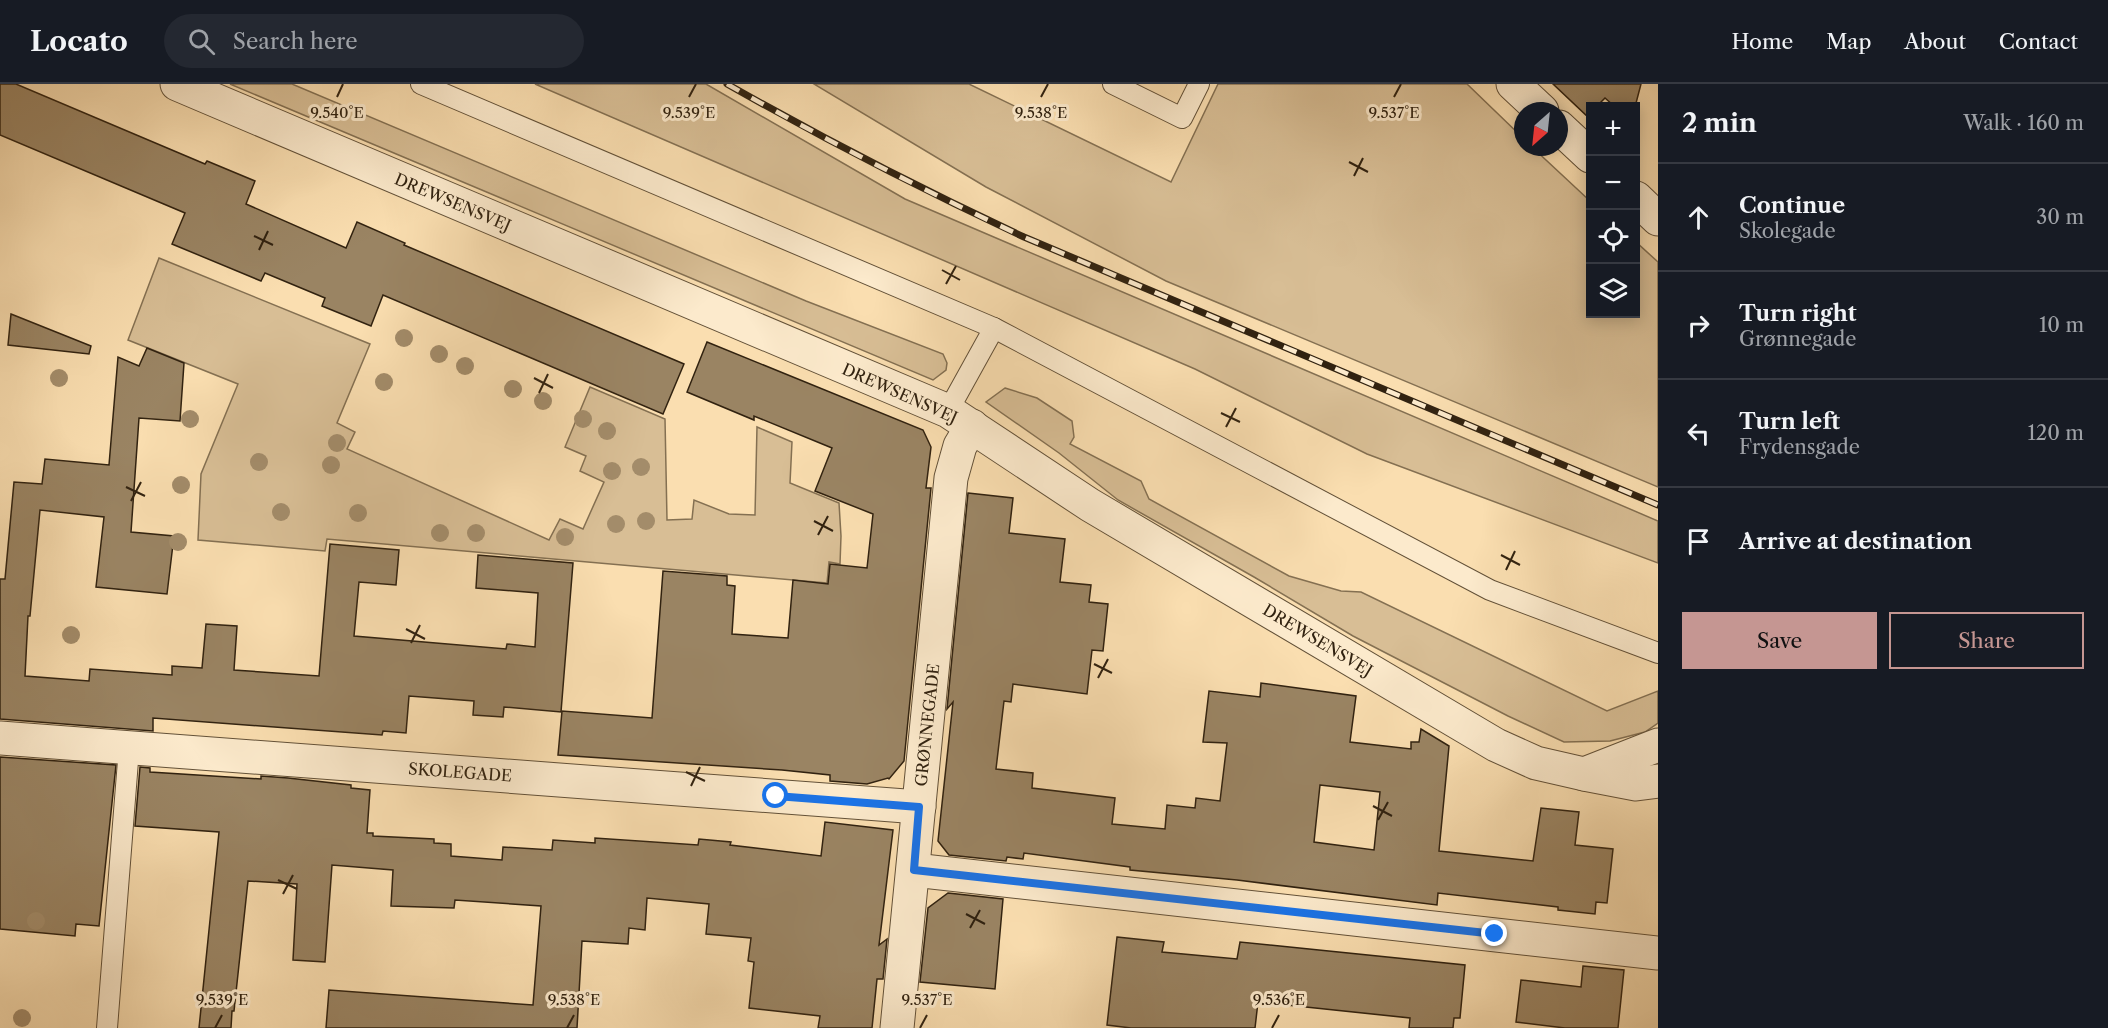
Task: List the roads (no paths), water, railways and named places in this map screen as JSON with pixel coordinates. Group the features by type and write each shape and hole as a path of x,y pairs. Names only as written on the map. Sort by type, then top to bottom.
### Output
{"street":[{"name":"DREWSENSVEJ","path":"177,84 960,419 1090,505 1496,745 1536,764 1636,784 1658,781"},
{"path":"1513,84 1532,102"},
{"path":"1568,135 1586,152"},
{"path":"1640,203 1658,219"},
{"name":"GRØNNEGADE","path":"897,1028 951,478 960,446 960,419"},
{"name":"SKOLEGADE","path":"0,738 919,807"},
{"path":"1584,774 1658,745"},
{"path":"914,870 1658,953"}],"lane":[{"path":"421,84 994,328 1490,590 1658,653"},
{"path":"1113,84 1182,118 1199,84"},
{"path":"960,419 994,328"},
{"path":"107,1028 129,748"}],"railway":[{"path":"727,84 874,164 1024,237 1658,505"}]}
